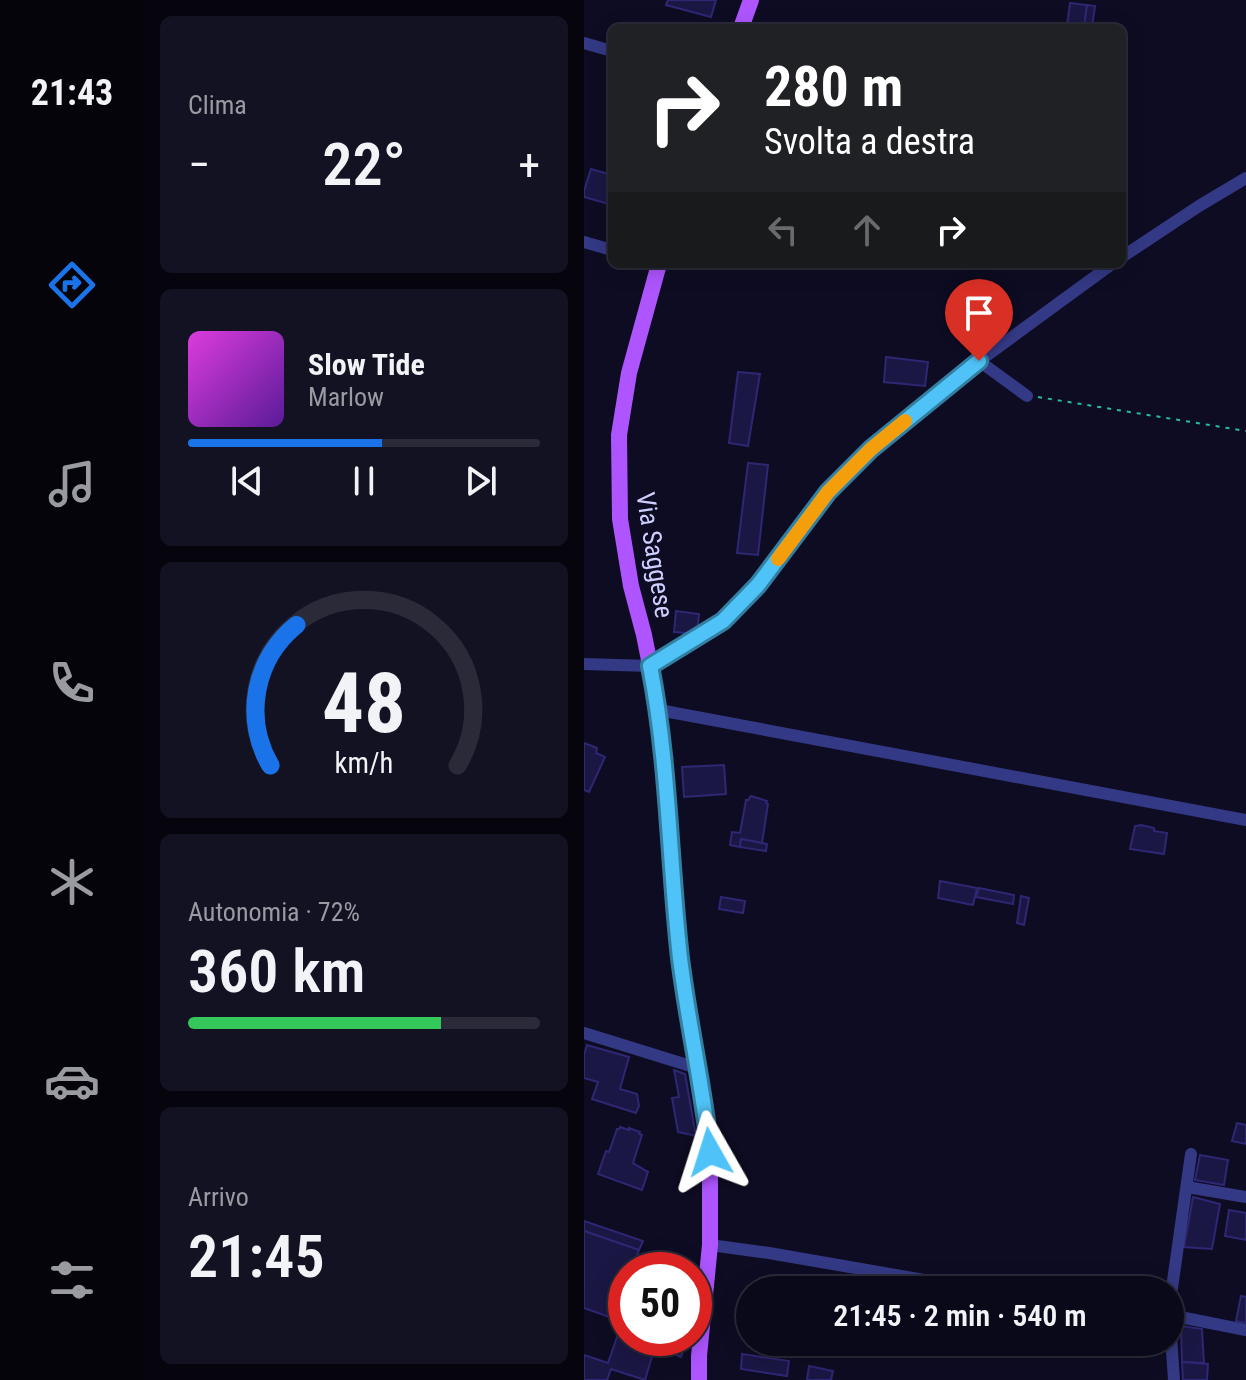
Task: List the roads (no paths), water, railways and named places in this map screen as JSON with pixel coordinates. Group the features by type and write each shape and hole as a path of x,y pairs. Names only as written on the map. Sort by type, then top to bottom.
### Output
{"main road":[{"path":"742,24 750,0"},
{"name":"Via Saggese","path":"658,268 629,373 619,435 620,519 631,586 659,710 680,958 710,1152 710,1245 699,1380"}],"street":[{"path":"584,43 608,50"},
{"path":"1126,254 1246,178"},
{"path":"584,242 608,249"},
{"path":"584,664 650,666 723,621 758,585 828,492 871,449 979,361 1107,268"},
{"path":"979,361 1027,396"},
{"path":"659,710 1246,820"},
{"path":"584,1033 697,1068"},
{"path":"1174,1276 1191,1154"},
{"path":"1187,1187 1246,1197"},
{"path":"710,1245 901,1276"},
{"path":"1184,1318 1246,1330"},
{"path":"1172,1356 1174,1380"}]}
